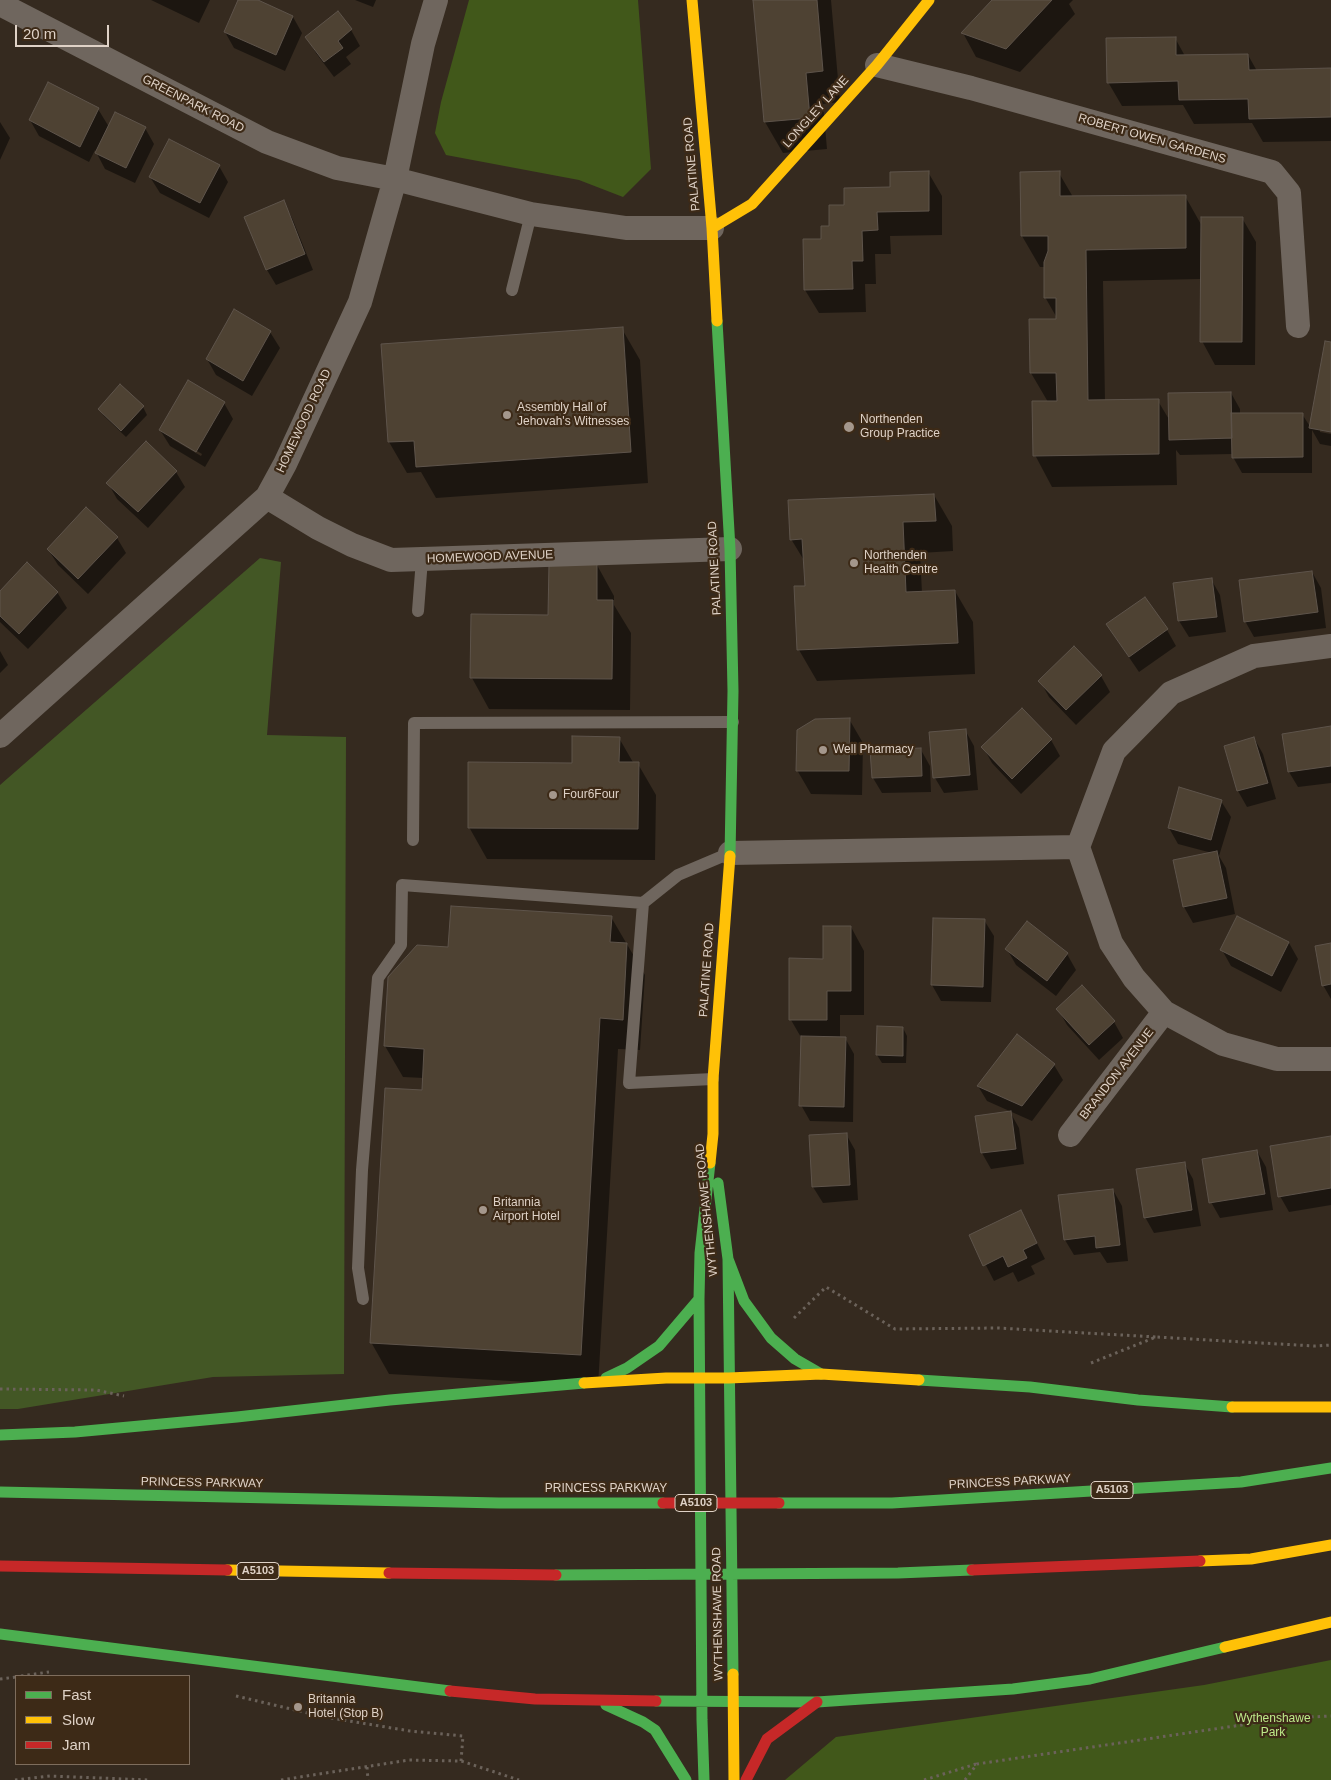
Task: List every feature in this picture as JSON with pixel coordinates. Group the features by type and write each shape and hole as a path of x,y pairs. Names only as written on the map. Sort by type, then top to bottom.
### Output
{"main road":[{"name":"PALATINE ROAD","path":"692,0 712,228 730,549 733,722 730,853 713,1079 713,1134"},
{"name":"LONGLEY LANE","path":"712,228 752,204 877,65 929,0"},
{"name":"WYTHENSHAWE ROAD","path":"713,1134 728,1259 734,1780"},
{"name":"WYTHENSHAWE ROAD","path":"704,1780 698,1299 700,1253 713,1134"},
{"path":"728,1259 744,1301 771,1338 795,1359 821,1374"},
{"path":"597,1381 627,1368 660,1346 698,1299"},
{"path":"0,1435 75,1432 237,1418 390,1400 597,1381 821,1374 1030,1387 1138,1400 1249,1408 1331,1407"},
{"name":"PRINCESS PARKWAY","path":"0,1492 499,1503 892,1503 1241,1482 1331,1468"},
{"name":"A5103","path":"0,1566 517,1575 898,1573 1251,1559 1331,1545"},
{"path":"0,1634 451,1691 535,1699 817,1702 1013,1689 1090,1679 1331,1622"},
{"path":"594,1700 638,1719 655,1730 686,1780"},
{"path":"746,1780 767,1739 817,1702"}],"street":[{"name":"HOMEWOOD ROAD","path":"0,736 267,497 285,464 360,302 395,179 422,44 436,0"},
{"name":"GREENPARK ROAD","path":"0,4 267,142 338,168 395,179 531,214 626,228 712,228"},
{"name":"ROBERT OWEN GARDENS","path":"877,65 971,88 1272,172 1289,193 1298,326"},
{"name":"HOMEWOOD AVENUE","path":"267,497 318,528 352,545 391,560 730,549"},
{"path":"1331,646 1254,656 1171,693 1114,751 1078,847 1111,943 1134,978 1164,1012 1223,1044 1277,1058 1331,1059"},
{"path":"730,853 1078,847"},
{"name":"BRANDON AVENUE","path":"1070,1135 1164,1012"}],"lane":[{"path":"512,290 531,214"},
{"path":"418,611 422,559"},
{"path":"413,840 414,723 733,722"},
{"path":"363,1300 358,1268 362,1170 378,978 401,945 402,885 643,903 678,875 730,853"},
{"path":"643,903 629,1083 713,1079"}],"path":[{"path":"792,1320 826,1287 894,1330 998,1328 1314,1346 1331,1345"},
{"path":"1084,1366 1156,1337"},
{"path":"0,1679 15,1677"},
{"path":"228,1694 325,1717 410,1731 463,1736 461,1761"},
{"path":"924,1780 977,1764 1289,1718 1331,1716"},
{"path":"281,1780 409,1760 461,1761 518,1780"},
{"path":"965,1780 977,1764"},
{"path":"368,1767 368,1780"},
{"path":"15,1780 50,1776 149,1780"}],"green space":[{"path":"469,0 638,0 651,169 623,197 579,180 446,155 435,133 441,102"},
{"path":"260,558 281,562 267,735 346,737 344,1374 213,1377 18,1409 0,1409 0,785"},
{"name":"Wythenshawe Park","path":"1331,1660 1331,1780 785,1780 836,1737 1204,1685"}],"building":[{"path":"238,0 258,0 293,16 276,55 224,32"},
{"path":"753,0 817,0 823,71 806,73 810,118 764,122"},
{"path":"992,0 1052,0 1006,49 961,33"},
{"path":"338,11 352,29 338,41 343,48 324,62 305,37"},
{"path":"1176,37 1176,55 1248,54 1249,70 1331,68 1331,117 1249,119 1248,99 1179,100 1178,81 1107,83 1106,38"},
{"path":"48,82 99,108 80,147 29,120"},
{"path":"115,112 146,127 126,168 95,153"},
{"path":"169,139 220,165 200,203 149,177"},
{"path":"929,171 929,211 877,212 878,230 862,231 863,261 852,261 853,289 804,290 803,239 821,239 821,226 829,226 829,205 844,205 844,188 890,187 890,172"},
{"path":"1060,171 1060,196 1186,195 1186,248 1086,250 1088,400 1159,399 1159,454 1033,456 1032,401 1057,401 1056,373 1030,373 1029,319 1056,319 1056,298 1044,298 1044,262 1048,251 1048,236 1021,236 1020,172"},
{"path":"284,200 305,254 266,270 244,217"},
{"path":"1201,217 1243,217 1242,342 1200,342"},
{"path":"234,309 271,331 243,381 206,359"},
{"name":"Assembly Hall of Jehovah's Witnesses","path":"623,327 631,452 416,467 414,441 388,442 381,344"},
{"path":"1325,341 1331,342 1331,432 1309,428"},
{"path":"188,380 225,402 196,452 159,430"},
{"path":"120,384 144,406 121,431 98,409"},
{"path":"1231,392 1232,438 1169,440 1168,393"},
{"path":"1231,413 1303,413 1303,457 1232,458"},
{"path":"146,441 177,471 138,512 106,483"},
{"name":"Northenden Health Centre","path":"934,494 936,521 903,522 906,592 955,590 958,643 797,650 794,586 805,586 802,539 790,540 788,500"},
{"path":"86,507 118,537 78,579 47,549"},
{"path":"27,562 58,592 19,634 0,616 0,591"},
{"path":"549,564 597,564 597,600 613,600 612,679 470,678 471,614 548,615"},
{"path":"1312,571 1318,612 1244,622 1239,580"},
{"path":"1212,578 1217,617 1178,621 1173,583"},
{"path":"1145,597 1168,629 1129,657 1106,624"},
{"path":"1074,646 1102,675 1066,710 1038,681"},
{"path":"1022,708 1052,739 1012,779 981,747"},
{"name":"Well Pharmacy","path":"850,718 849,771 796,771 797,730 815,719"},
{"path":"1331,726 1331,766 1288,772 1282,734"},
{"path":"966,729 970,775 933,778 929,732"},
{"name":"Four6Four","path":"572,736 620,737 619,762 639,762 638,829 468,828 468,762 572,763"},
{"path":"1254,737 1268,783 1237,791 1224,746"},
{"path":"921,748 922,776 872,778 870,750"},
{"path":"1179,787 1222,800 1211,840 1168,828"},
{"path":"1217,851 1227,898 1183,907 1173,860"},
{"name":"Britannia Airport Hotel","path":"451,906 612,916 610,942 627,943 623,1020 600,1018 581,1355 370,1343 385,1088 422,1090 424,1049 384,1046 388,977 417,945 448,947"},
{"path":"1237,916 1289,942 1272,976 1220,950"},
{"path":"933,918 985,919 983,987 931,985"},
{"path":"1027,921 1068,953 1047,981 1005,949"},
{"path":"823,926 851,926 851,991 827,991 827,1020 789,1020 789,958 823,959"},
{"path":"1331,943 1331,984 1322,986 1315,946"},
{"path":"1082,985 1115,1021 1089,1045 1056,1009"},
{"path":"877,1026 903,1027 903,1056 876,1055"},
{"path":"1017,1034 1055,1064 1022,1106 977,1086"},
{"path":"801,1036 846,1037 844,1107 799,1106"},
{"path":"1011,1111 1016,1149 981,1153 975,1116"},
{"path":"847,1133 850,1185 812,1187 809,1135"},
{"path":"1331,1136 1331,1188 1278,1197 1270,1146"},
{"path":"1257,1150 1265,1194 1209,1203 1202,1159"},
{"path":"1185,1162 1192,1210 1144,1218 1136,1169"},
{"path":"1113,1189 1120,1245 1096,1248 1095,1236 1064,1240 1058,1195"},
{"path":"1021,1210 1037,1243 1023,1250 1027,1258 1008,1267 1003,1256 983,1266 969,1235"}],"traffic: fast":[{"path":"717,321 730,549 733,691 730,856"},
{"path":"704,1780 699,1299 700,1253 710,1163"},
{"path":"718,1183 728,1259 733,1674"},
{"path":"728,1259 744,1301 771,1338 795,1359 821,1374"},
{"path":"606,1378 627,1368 659,1346 699,1299"},
{"path":"919,1380 1030,1387 1138,1400 1232,1407"},
{"path":"0,1435 75,1432 390,1400 584,1383"},
{"path":"779,1503 892,1503 1241,1482 1331,1468"},
{"path":"0,1492 499,1503 663,1503"},
{"path":"556,1575 898,1573 972,1570"},
{"path":"0,1634 450,1691"},
{"path":"656,1701 817,1702 1013,1689 1090,1679 1225,1647"},
{"path":"606,1705 643,1722 655,1730 686,1780"}],"traffic: slow":[{"path":"692,0 712,228 717,321"},
{"path":"712,228 752,204 877,65 929,0"},
{"path":"710,1163 713,1134 713,1079 730,856"},
{"path":"584,1383 666,1378 729,1378 821,1374 919,1380"},
{"path":"1232,1407 1331,1407"},
{"path":"1200,1561 1251,1559 1331,1545"},
{"path":"227,1570 389,1573"},
{"path":"1225,1647 1331,1622"},
{"path":"733,1674 734,1780"}],"traffic: jam":[{"path":"663,1503 779,1503"},
{"path":"972,1570 1200,1561"},
{"path":"0,1566 227,1570"},
{"path":"389,1573 556,1575"},
{"path":"450,1691 535,1699 656,1701"},
{"path":"746,1780 767,1739 817,1702"}],"place":[{"name":"Assembly Hall of Jehovah's Witnesses","path":"507,415"},
{"name":"Northenden Group Practice","path":"849,427"},
{"name":"Northenden Health Centre","path":"854,563"},
{"name":"Well Pharmacy","path":"823,750"},
{"name":"Four6Four","path":"553,795"},
{"name":"Britannia Airport Hotel","path":"483,1210"},
{"name":"Britannia Hotel (Stop B)","path":"298,1707"}]}
